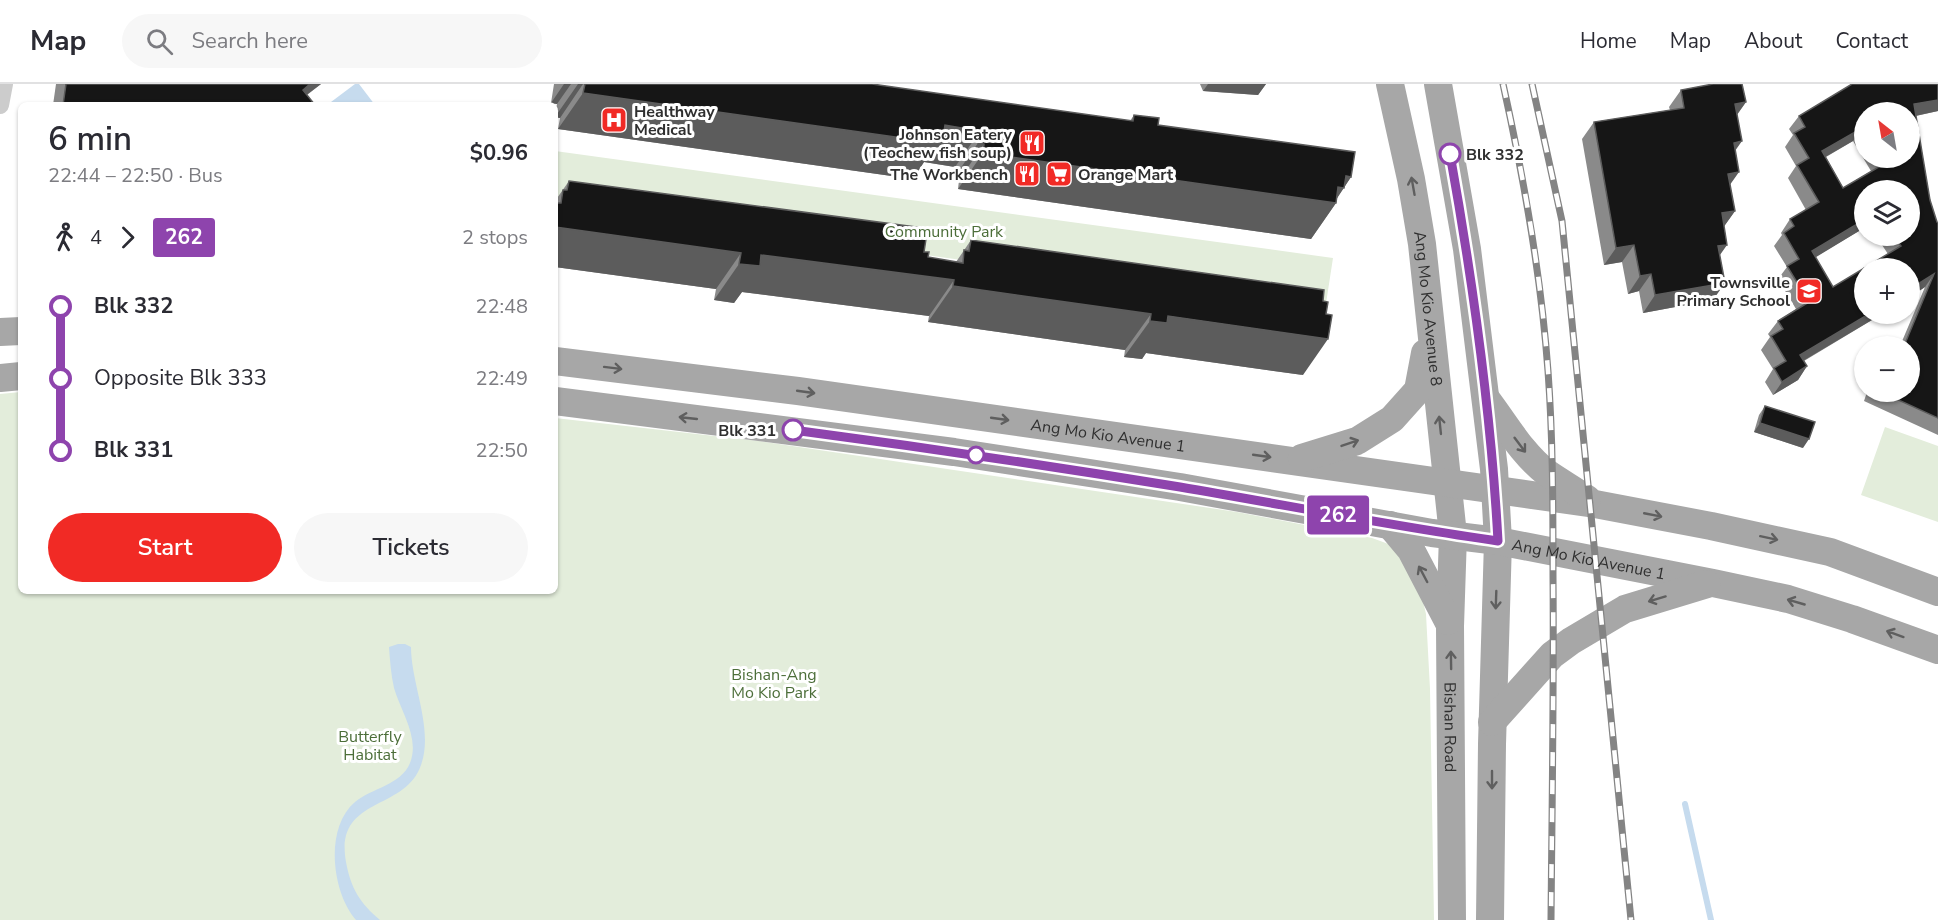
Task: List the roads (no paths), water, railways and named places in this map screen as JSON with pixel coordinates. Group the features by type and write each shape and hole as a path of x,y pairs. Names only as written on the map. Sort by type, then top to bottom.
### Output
{"main road":[{"name":"Ang Mo Kio Avenue 8","path":"1390,84 1412,179 1422,244 1453,535"},
{"path":"1438,84 1467,249 1495,490 1498,541 1492,722 1491,920"},
{"path":"1294,461 1357,441 1392,419 1418,390 1430,323"},
{"path":"0,332 18,332"},
{"name":"Ang Mo Kio Avenue 1","path":"558,360 759,386 1595,504 1830,552 1938,592"},
{"path":"0,378 18,376"},
{"path":"1486,398 1521,448 1532,459 1546,472 1595,504"},
{"name":"Ang Mo Kio Avenue 1","path":"558,401 954,452 1180,487 1390,525 1498,541 1713,583 1799,603 1852,619 1938,650"},
{"path":"1390,525 1411,550 1450,626"},
{"name":"Bishan Road","path":"1452,920 1450,626 1453,535"},
{"path":"1492,722 1552,655 1571,641 1625,609 1713,583"}],"street":[{"path":"0,105 4,84"}],"water":[{"path":"355,84 359,84 373,102 331,102"},
{"path":"398,644 411,647 414,676 424,722 424,751 421,765 413,780 401,791 360,815 350,826 345,841 346,862 351,880 367,908 380,920 356,920 341,894 337,878 335,844 345,813 355,802 393,781 406,770 410,763 413,744 394,688 391,668 389,647"}],"waterway":[{"path":"1685,804 1711,920"}],"railway":[{"path":"1503,84 1525,191 1536,263 1550,396 1553,618 1551,920"},
{"path":"1532,84 1562,221 1631,920"}],"place":[{"name":"Healthway Medical","path":"614,120"},
{"name":"Johnson Eatery (Teochew fish soup)","path":"1032,143"},
{"name":"Blk 332","path":"1450,154"},
{"name":"The Workbench","path":"1027,174"},
{"name":"Orange Mart","path":"1059,174"},
{"name":"Townsville Primary School","path":"1809,291"},
{"name":"Blk 331","path":"793,430"}],"park label":[{"name":"Community Park","path":"944,231"},
{"name":"Bishan-Ang Mo Kio Park","path":"774,683"},
{"name":"Butterfly Habitat","path":"370,745"}]}
